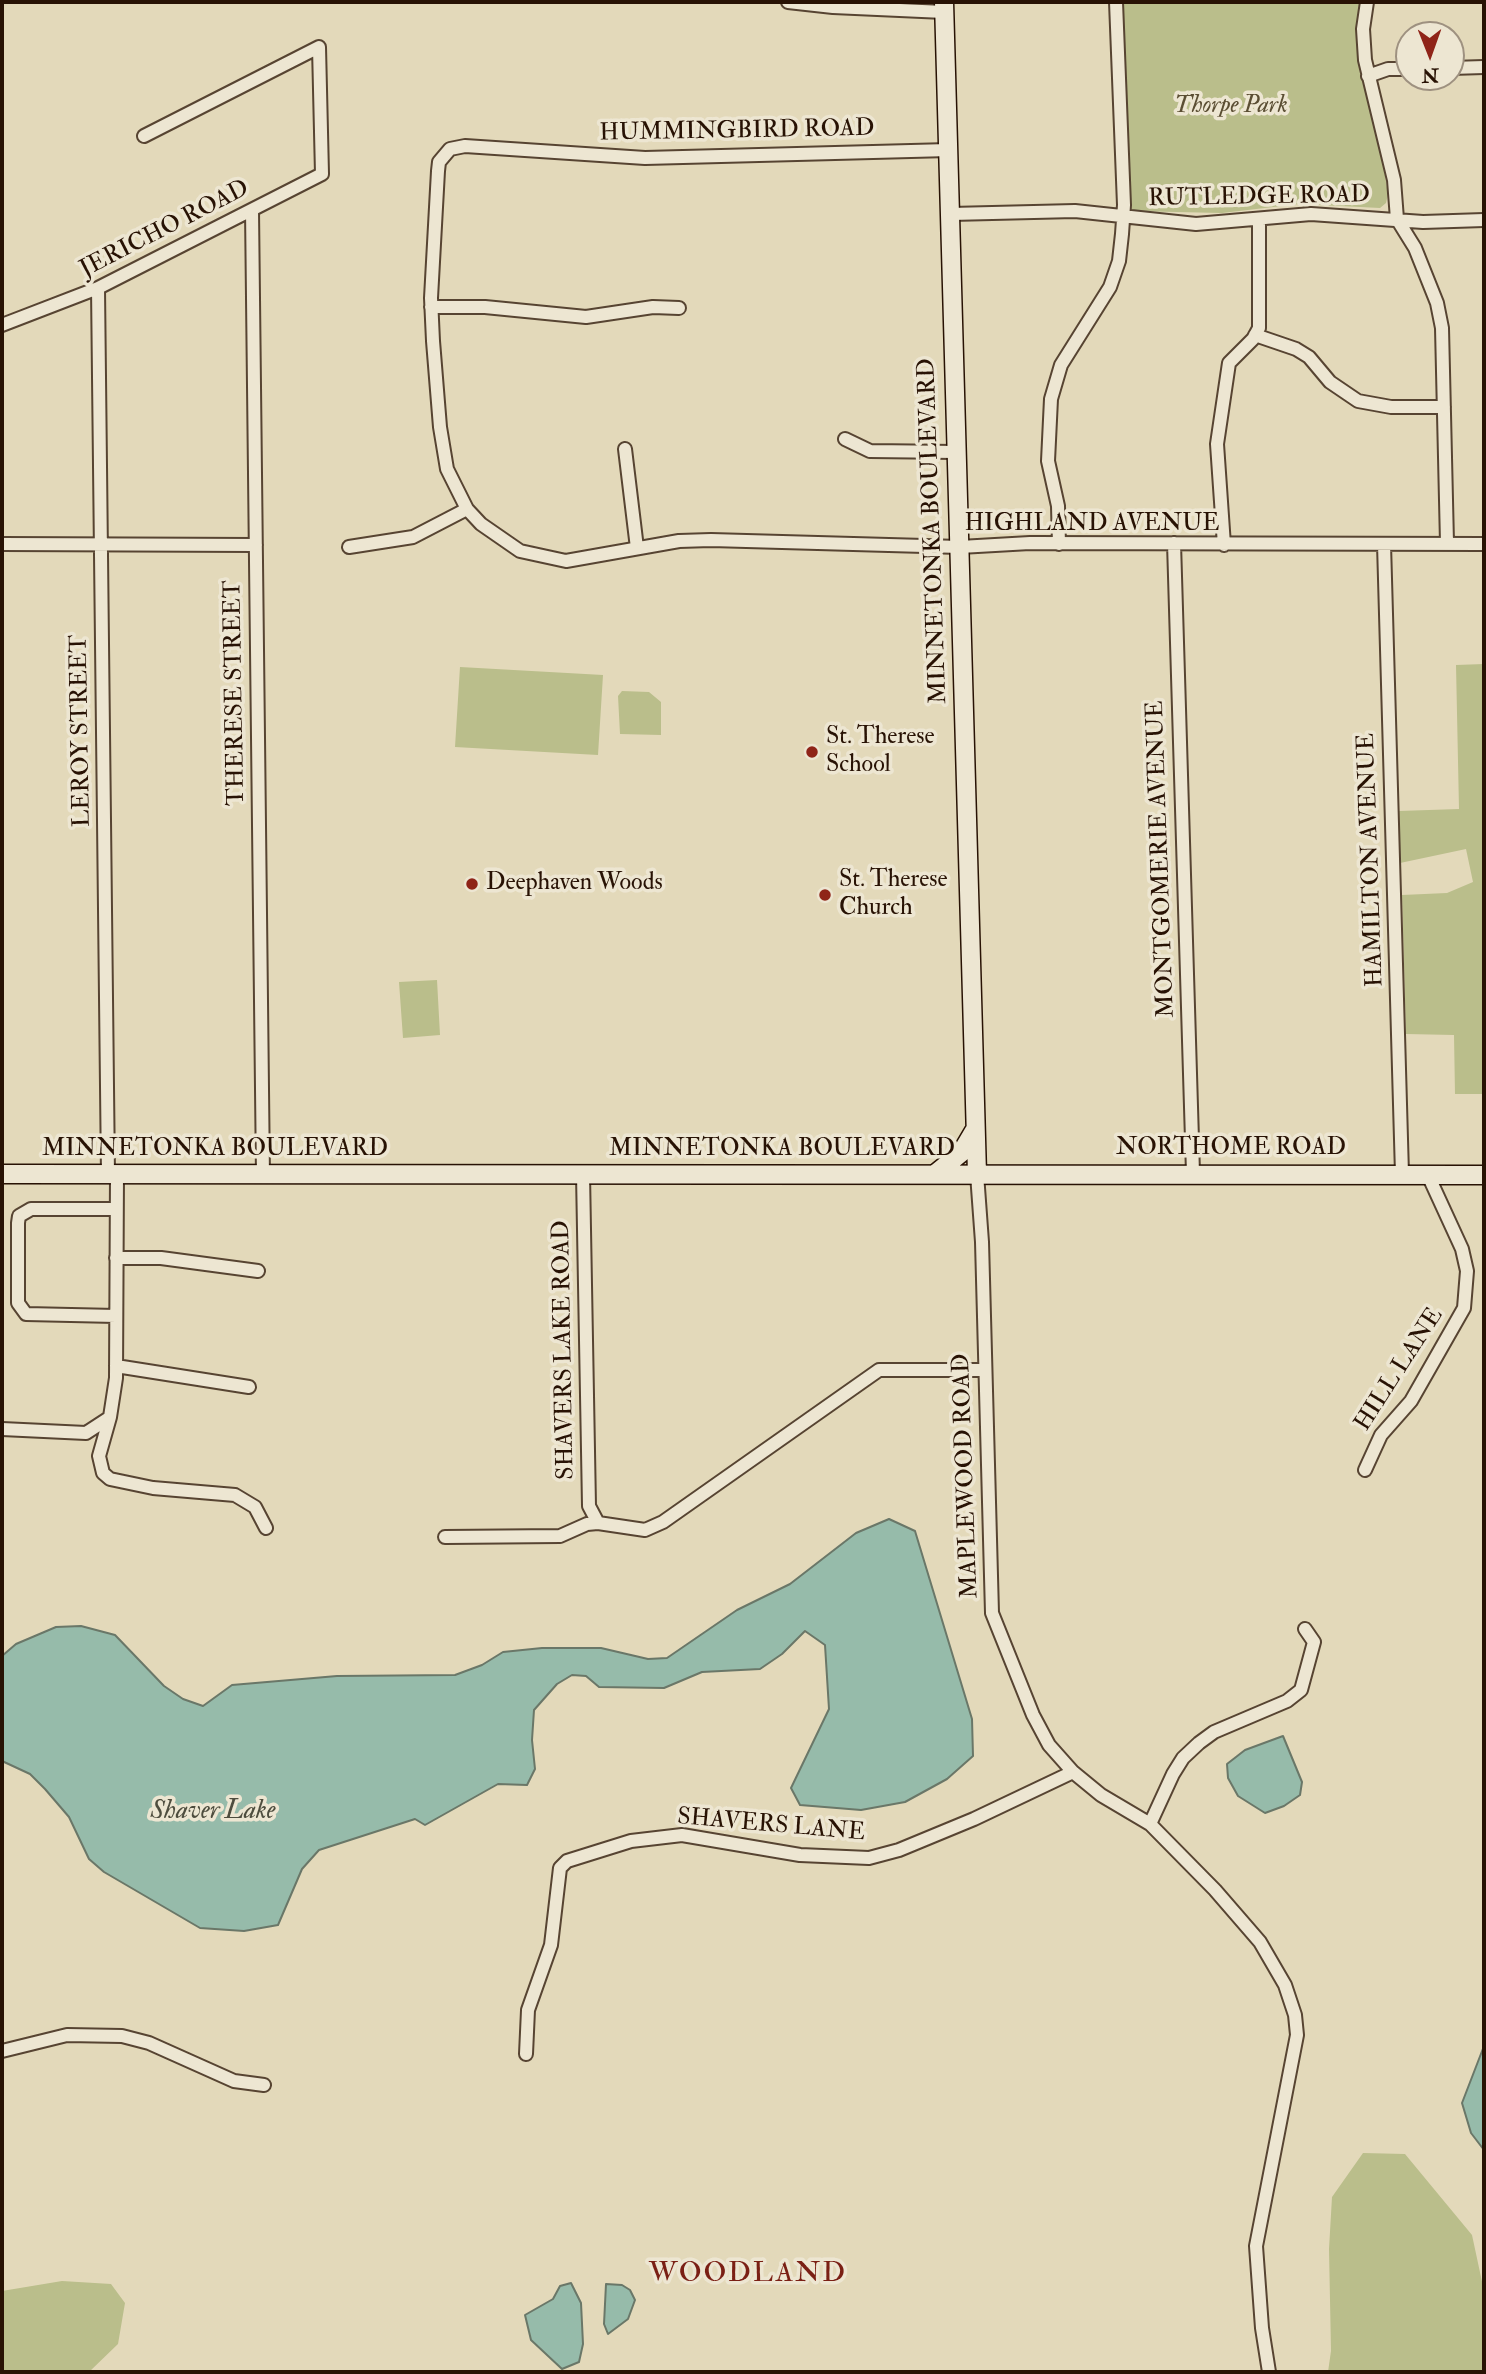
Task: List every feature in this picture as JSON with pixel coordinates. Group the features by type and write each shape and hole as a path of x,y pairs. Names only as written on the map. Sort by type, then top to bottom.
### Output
{"street":[{"path":"788,2 833,7 944,7"},
{"path":"1059,544 1058,506 1048,461 1051,399 1061,365 1110,287 1119,261 1124,218 1116,2"},
{"path":"1367,2 1363,29 1368,76 1394,180 1397,219 1409,235 1437,303 1442,328 1447,543"},
{"name":"MINNETONKA BOULEVARD","path":"2,1174 978,1174 944,7"},
{"name":"JERICHO ROAD","path":"2,325 98,288 321,174 319,47 144,136"},
{"path":"1465,68 1484,67"},
{"path":"1368,76 1395,69"},
{"name":"HUMMINGBIRD ROAD","path":"431,307 439,162 450,149 465,146 645,158 949,150"},
{"name":"THERESE STREET","path":"251,210 263,1176"},
{"name":"RUTLEDGE ROAD","path":"951,214 1048,211 1196,224 1311,214 1423,222 1484,220"},
{"path":"1224,545 1217,444 1229,363 1255,335 1261,316 1259,220"},
{"name":"LEROY STREET","path":"98,288 112,1174 116,1209 116,1366 110,1417 99,1456"},
{"path":"349,547 413,537 467,509 451,479 444,450 431,307 485,307 586,317 653,307 679,308"},
{"path":"1255,335 1303,353 1331,382 1358,401 1391,407 1444,407"},
{"path":"845,439 870,451 956,452"},
{"path":"625,449 637,548"},
{"name":"HIGHLAND AVENUE","path":"467,509 500,539 520,551 543,558 587,560 637,548 711,540 960,547 1174,543 1484,544"},
{"name":"MONTGOMERIE AVENUE","path":"1174,543 1193,1173"},
{"path":"2,544 256,544"},
{"name":"HAMILTON AVENUE","path":"1384,544 1402,1174"},
{"path":"935,1174 961,1153 975,1130"},
{"name":"SHAVERS LAKE ROAD","path":"583,1174 589,1506 597,1523"},
{"name":"NORTHOME ROAD","path":"978,1174 1484,1175"},
{"name":"MAPLEWOOD ROAD","path":"978,1174 992,1613 1033,1716 1049,1745 1073,1772 1101,1795 1150,1824 1202,1875 1260,1942 1285,1985 1295,2014 1297,2035 1256,2246 1262,2328 1269,2372"},
{"name":"HILL LANE","path":"1364,1470 1381,1435 1411,1401 1464,1308 1467,1271 1462,1249 1428,1175"},
{"path":"116,1209 32,1209 19,1216 18,1303 26,1314 116,1316"},
{"path":"116,1258 161,1258 258,1271"},
{"path":"116,1366 249,1387"},
{"path":"445,1537 560,1536 587,1524 597,1523 635,1530 654,1527 878,1370 985,1370"},
{"path":"2,1429 86,1433 97,1429 110,1417"},
{"path":"86,1433 99,1456 103,1473 110,1479 153,1488 223,1493 247,1500 262,1517 266,1528"},
{"path":"1150,1824 1173,1774 1199,1743 1214,1732 1287,1702 1301,1690 1314,1642 1305,1629"},
{"name":"SHAVERS LANE","path":"526,2054 528,2010 551,1945 560,1868 567,1861 631,1841 682,1835 800,1855 869,1858 899,1850 974,1819 1073,1772"},
{"path":"2,2051 67,2035 122,2035 149,2043 234,2081 264,2085"}],"green space":[{"name":"Thorpe Park","path":"1122,2 1361,2 1357,48 1377,127 1388,194 1386,203 1380,208 1299,204 1222,213 1131,211"},
{"path":"1484,664 1484,1094 1455,1094 1454,1035 1406,1034 1402,895 1447,893 1473,882 1466,849 1400,863 1399,811 1459,809 1456,665"},
{"path":"460,667 603,675 598,755 455,747"},
{"path":"622,691 649,692 661,702 661,735 620,734 618,696"},
{"path":"437,980 440,1035 403,1038 399,982"},
{"path":"1363,2153 1405,2154 1472,2235 1484,2291 1484,2372 1328,2372 1331,2351 1329,2249 1332,2197"},
{"path":"62,2281 111,2284 125,2303 118,2344 89,2372 2,2372 2,2291"}],"water":[{"name":"Shaver Lake","path":"889,1519 915,1531 972,1719 973,1756 947,1779 905,1802 861,1810 800,1805 791,1788 829,1709 825,1645 805,1631 782,1654 760,1669 702,1672 664,1688 599,1687 586,1676 572,1675 557,1684 534,1710 532,1740 535,1769 527,1785 498,1784 425,1825 415,1819 319,1850 302,1869 278,1925 244,1931 200,1928 104,1872 89,1859 69,1817 45,1789 30,1774 2,1761 2,1656 16,1644 56,1627 81,1626 115,1635 164,1686 183,1699 203,1706 232,1685 337,1676 455,1675 482,1665 503,1652 542,1648 601,1648 648,1659 667,1658 737,1610 790,1584 856,1533"},
{"path":"1283,1736 1302,1782 1300,1795 1284,1806 1265,1813 1238,1796 1228,1778 1227,1764 1245,1750"},
{"path":"1484,2046 1484,2150 1471,2133 1462,2103"},
{"path":"571,2283 581,2303 583,2344 579,2362 562,2369 531,2340 525,2315 553,2299 560,2286"},
{"path":"606,2284 622,2285 630,2290 635,2300 628,2319 608,2334 604,2324"}],"place":[{"name":"St. Therese School","path":"812,752"},
{"name":"Deephaven Woods","path":"472,884"},
{"name":"St. Therese Church","path":"825,895"}],"district":[{"name":"WOODLAND","path":"748,2275"}]}
